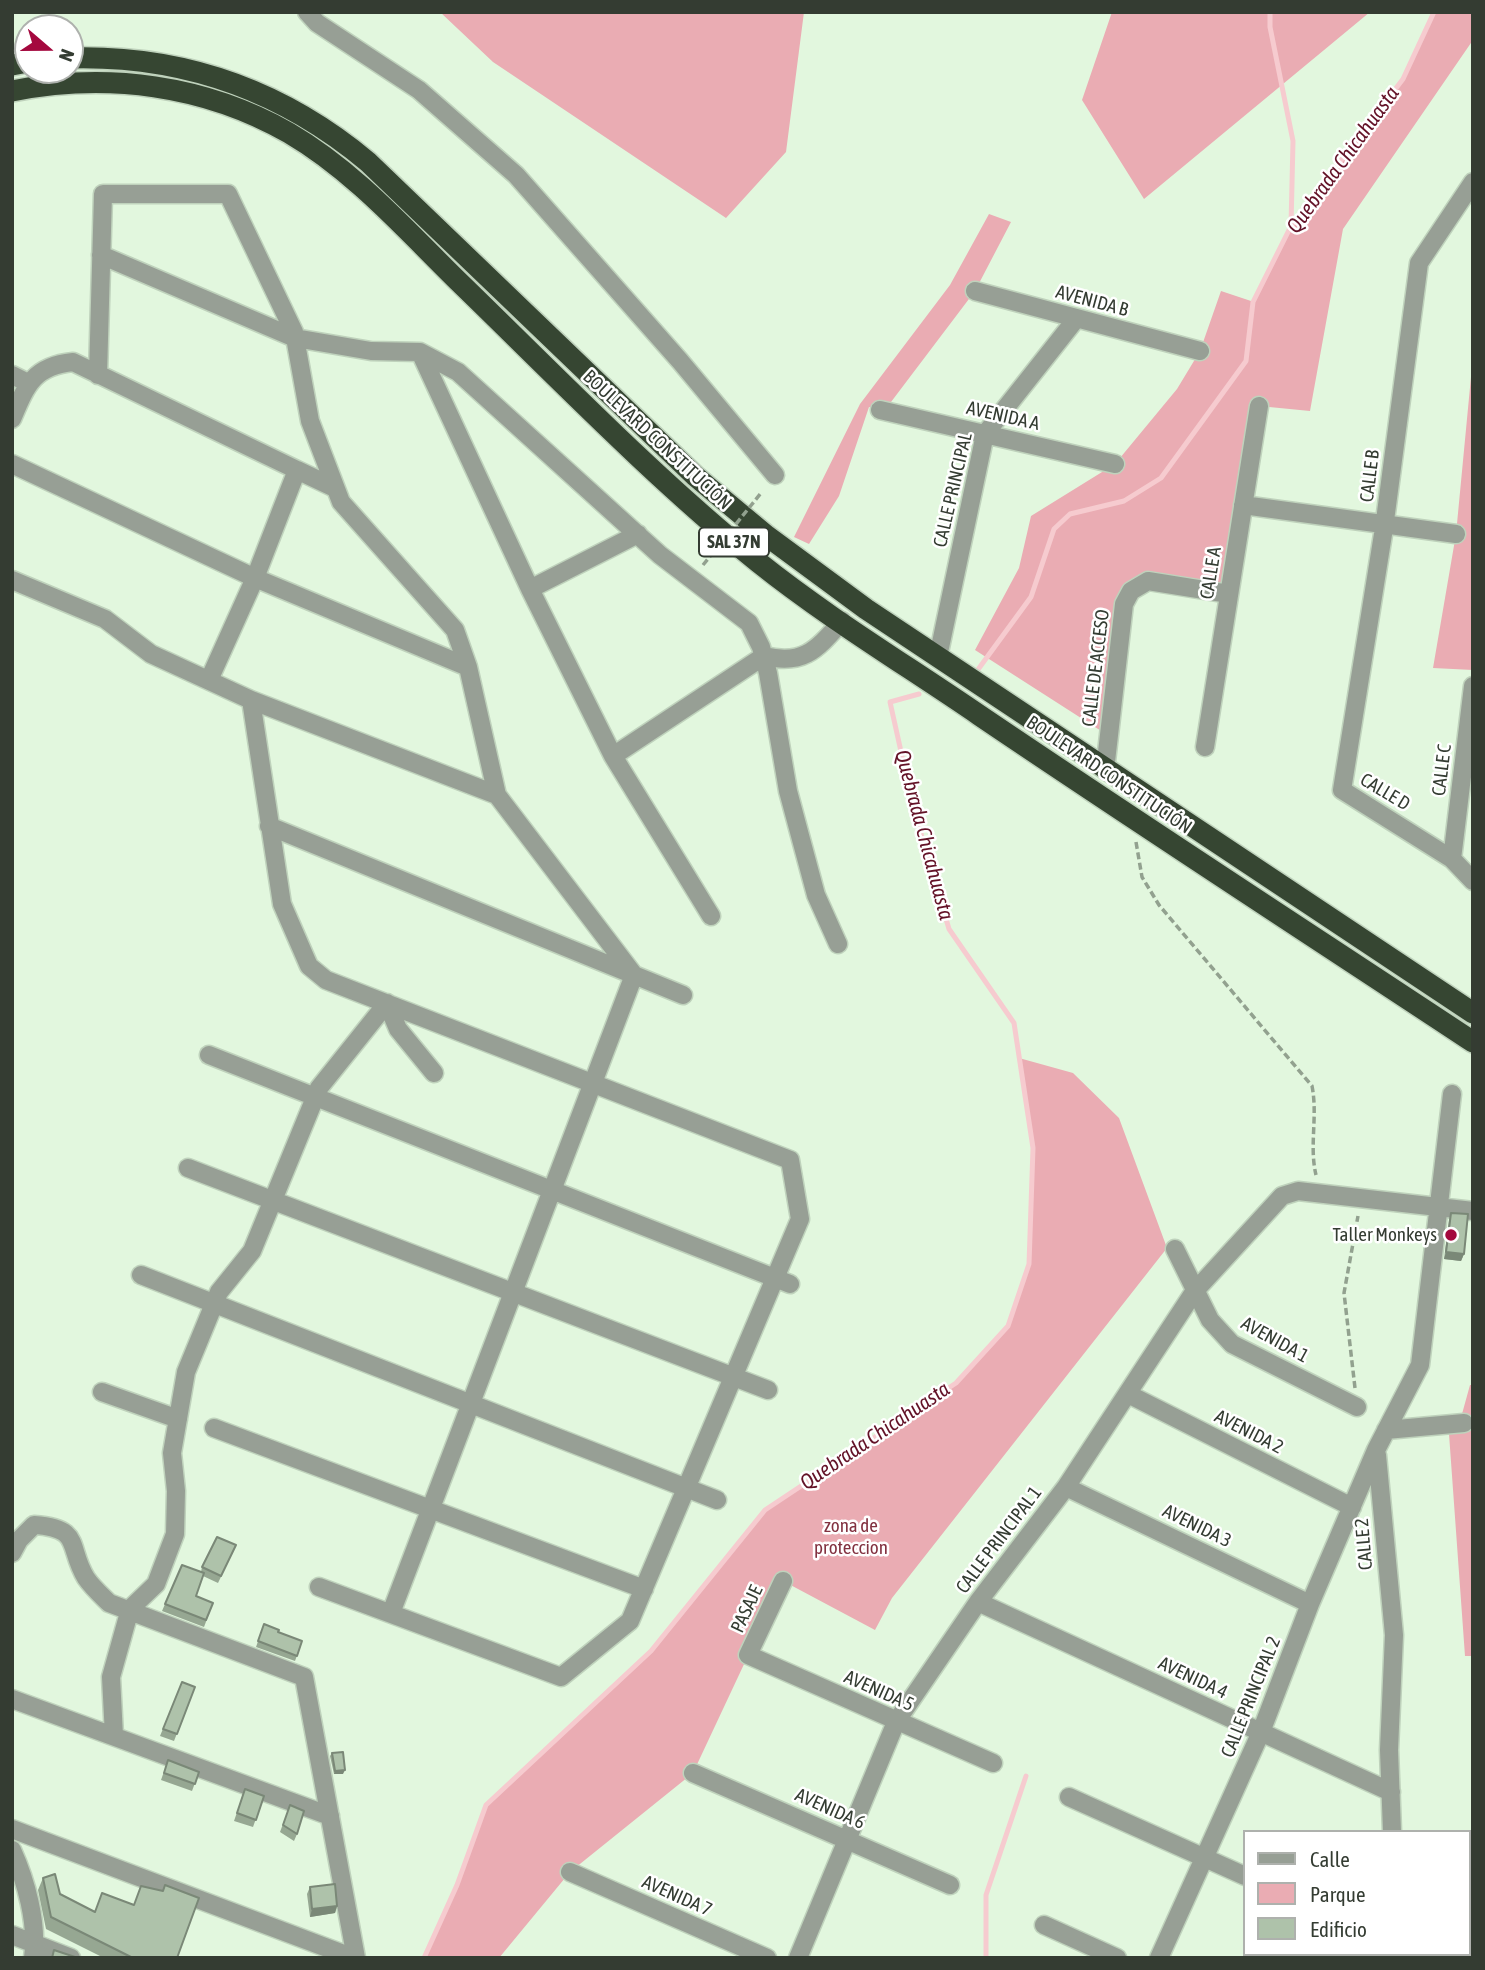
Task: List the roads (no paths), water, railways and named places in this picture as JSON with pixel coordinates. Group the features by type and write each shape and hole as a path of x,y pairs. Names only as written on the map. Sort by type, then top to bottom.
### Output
{"highway":[{"name":"BOULEVARD CONSTITUCIÓN","path":"84,58 126,58 203,72 270,97 324,128 368,162 695,476 767,536 938,657 1105,770 1473,1013"},
{"name":"BOULEVARD CONSTITUCIÓN","path":"12,90 86,82 160,87 216,102 299,140 331,160 665,482 763,566 1132,819 1473,1042"}],"street":[{"path":"307,12 317,23 419,90 516,174 680,360 775,475"},
{"name":"CALLE B","path":"1342,790 1385,524 1419,263 1473,182"},
{"path":"98,375 103,194 228,194 295,338 310,421 341,502 456,630 468,667 497,795 634,975"},
{"path":"101,255 295,338 371,351 420,352 458,372 638,534 749,623 764,656 788,791 816,895 838,944"},
{"name":"AVENIDA B","path":"975,291 1200,351"},
{"name":"CALLE PRINCIPAL","path":"938,657 985,434 1076,319"},
{"path":"420,352 530,589 612,756 711,916"},
{"path":"12,419 20,379 53,364 73,362 335,488"},
{"name":"CALLE A","path":"1205,747 1259,406"},
{"name":"AVENIDA A","path":"880,410 1115,464"},
{"path":"12,464 255,578 468,667"},
{"path":"209,680 255,578 297,470"},
{"path":"1243,505 1456,534"},
{"path":"530,589 638,534"},
{"path":"12,580 105,619 151,654 251,700 497,795"},
{"name":"CALLE DE ACCESO","path":"1105,770 1124,604 1131,591 1148,581 1229,594"},
{"path":"612,756 764,656 781,660 800,658 819,646 842,621"},
{"name":"CALLE C","path":"1452,859 1473,686"},
{"path":"251,700 282,904 309,966 326,979 790,1160 800,1219 783,1281 734,1377 630,1621 561,1677 319,1587"},
{"name":"CALLE D","path":"1342,790 1452,859 1473,881"},
{"path":"269,826 683,995"},
{"path":"391,1613 634,975"},
{"path":"387,1003 398,1029 433,1073"},
{"path":"114,1736 111,1677 130,1609 156,1584 175,1534 176,1491 172,1453 186,1372 219,1292 252,1251 319,1087 387,1003"},
{"path":"209,1055 783,1281"},
{"name":"CALLE PRINCIPAL 2","path":"1159,1958 1261,1732 1310,1604 1376,1450 1420,1365 1452,1094"},
{"path":"188,1168 768,1390"},
{"name":"CALLE PRINCIPAL 1","path":"798,1958 896,1722 978,1602 1066,1487 1194,1292 1282,1196 1298,1192 1326,1192 1439,1207"},
{"path":"1439,1207 1473,1212"},
{"name":"AVENIDA 1","path":"1175,1249 1210,1320 1232,1344 1357,1406"},
{"path":"141,1275 717,1500"},
{"path":"102,1392 178,1419"},
{"name":"AVENIDA 2","path":"1128,1394 1352,1507"},
{"path":"1386,1430 1464,1423"},
{"path":"214,1428 644,1589"},
{"name":"CALLE 2","path":"1376,1450 1394,1635 1392,1830"},
{"name":"AVENIDA 3","path":"1066,1487 1310,1604"},
{"path":"12,1553 19,1540 34,1525 57,1527 73,1541 86,1578 109,1603 304,1677 355,1958"},
{"name":"PASAJE","path":"748,1655 783,1581"},
{"name":"AVENIDA 4","path":"978,1602 1391,1792"},
{"name":"AVENIDA 5","path":"748,1655 993,1763"},
{"path":"12,1699 330,1816"},
{"name":"AVENIDA 6","path":"693,1773 950,1885"},
{"path":"1069,1797 1244,1876"},
{"path":"12,1829 355,1958"},
{"path":"12,1850 24,1876 34,1952"},
{"name":"AVENIDA 7","path":"570,1872 767,1958"},
{"path":"1044,1925 1117,1958"},
{"path":"12,1935 34,1952 71,1958"}],"waterway":[{"path":"1270,12 1270,27 1293,141 1291,226"},
{"name":"Quebrada Chicahuasta","path":"974,675 1031,597 1054,529 1070,514 1124,501 1161,478 1246,361 1253,302 1291,226 1403,79 1434,12"},
{"name":"Quebrada Chicahuasta","path":"424,1958 457,1885 486,1805 651,1651 765,1510 956,1383 1008,1326 1029,1264 1033,1148 1014,1023 949,929 914,810 890,702 919,694"},
{"path":"986,1958 986,1895 1026,1776"}],"place":[{"name":"Taller Monkeys","path":"1451,1235"}],"park label":[{"name":"zona de proteccion","path":"851,1537"}]}
